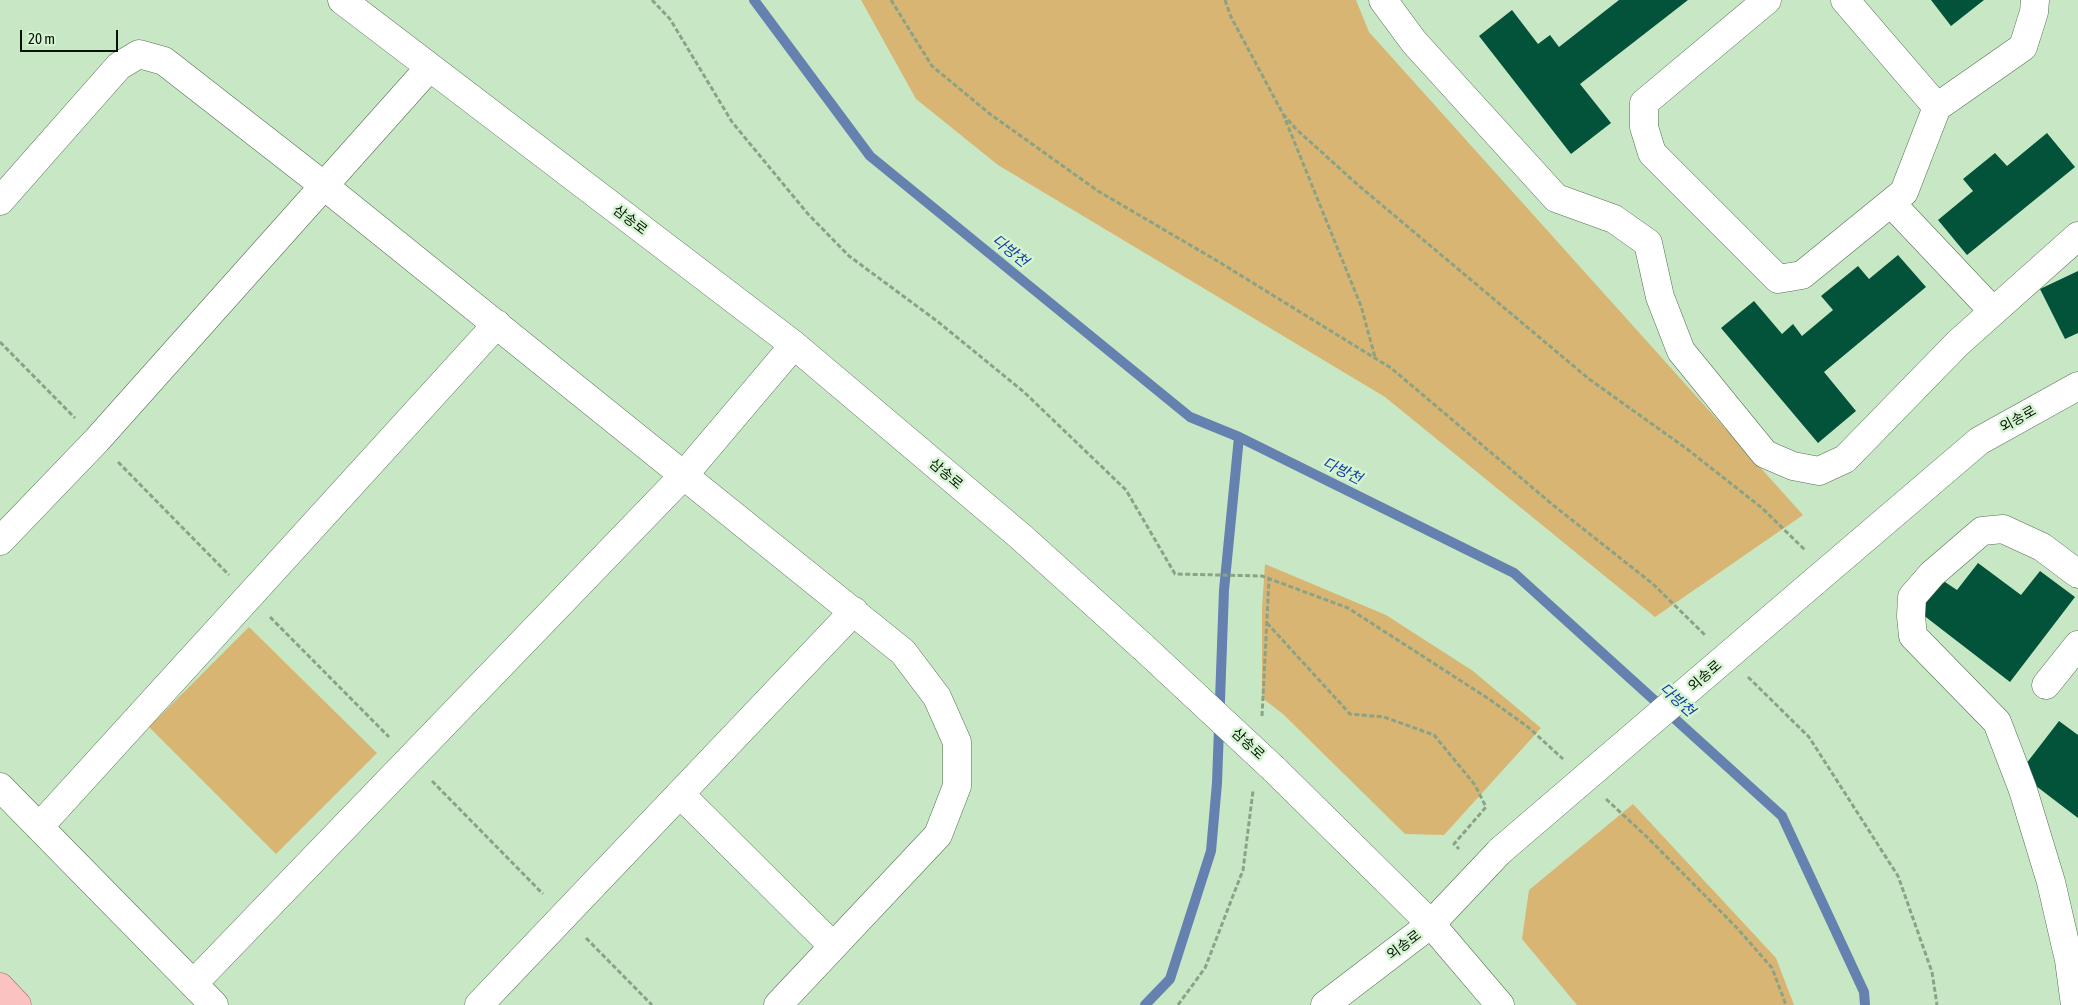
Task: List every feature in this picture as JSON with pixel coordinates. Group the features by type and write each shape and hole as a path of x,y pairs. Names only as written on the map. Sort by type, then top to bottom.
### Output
{"main road":[{"path":"0,987 17,1005"}],"street":[{"name":"삼송로","path":"342,0 794,345 1020,536 1274,769 1431,924 1500,1005"},
{"path":"1383,0 1414,42 1556,198 1614,219 1648,243 1660,297 1681,351 1765,454 1793,466 1819,471 1845,459 1958,343 2078,236"},
{"path":"1767,0 1644,103 1644,128 1652,153 1778,279 1802,275 1904,192 1937,107 2022,47 2034,12 2035,0"},
{"path":"1845,0 1937,107"},
{"path":"0,201 119,66 139,54 164,61 497,324 903,652 937,697 957,742 957,786 938,835 778,1005"},
{"path":"0,541 97,440 429,68"},
{"path":"1891,203 1993,312"},
{"path":"38,827 497,324"},
{"path":"193,984 684,475 794,345"},
{"name":"외송로","path":"1325,1005 1431,924 1491,861 1979,441 2078,386"},
{"path":"2075,1005 2069,960 2051,882 2022,790 1997,722 1913,636 1911,616 1912,597 1932,574 1982,531 2003,529 2042,547 2078,574"},
{"path":"479,1005 854,611"},
{"path":"2046,685 2078,645"},
{"path":"0,788 214,1005"},
{"path":"680,794 833,946"}],"path":[{"path":"652,0 670,18 732,122 808,214 849,256 937,321 1024,392 1126,490 1175,574 1262,576 1348,608 1489,699 1528,727 1570,766"},
{"path":"891,0 902,22 932,66 990,114 1098,191 1219,262 1391,368 1553,505 1653,584 1710,640"},
{"path":"1225,0 1231,17 1283,114 1361,306 1375,358"},
{"path":"1283,114 1296,129 1358,185 1589,379 1687,449 1754,502 1821,577"},
{"path":"0,342 652,1005"},
{"path":"1261,720 1269,579"},
{"path":"1266,622 1350,714 1384,717 1434,736 1475,785 1486,807 1454,844 1491,861"},
{"path":"1745,674 1808,736 1898,876 1932,972 1937,1005"},
{"path":"1178,1005 1205,968 1243,870 1254,786"},
{"path":"1605,798 1647,837 1724,915 1772,968 1786,1005"}],"shaded area":[{"path":"861,0 1356,0 1369,32 1803,515 1655,617 1385,397 998,165 916,99"},
{"path":"1265,564 1386,615 1473,671 1541,728 1444,835 1405,834 1283,714 1262,698 1262,608"},
{"path":"249,627 377,753 276,854 149,727"},
{"path":"1633,804 1776,958 1794,1005 1577,1005 1522,939 1529,890"}],"building":[{"path":"1619,0 1688,0 1580,84 1611,123 1571,154 1479,36 1512,10 1538,44 1550,35 1559,47"},
{"path":"1931,0 1984,0 1951,26"},
{"path":"2047,133 2075,167 1967,255 1938,220 1973,191 1963,179 1995,153 2007,166"},
{"path":"1898,255 1926,287 1824,372 1856,411 1818,443 1721,328 1754,301 1782,334 1793,324 1802,336 1833,310 1821,296 1858,266 1869,279"},
{"path":"2078,271 2078,333 2065,339 2040,289"},
{"path":"1978,563 2021,595 2040,571 2075,597 2010,682 1918,611 1942,580 1957,590"},
{"path":"2059,721 2078,735 2078,818 2019,773"}],"waterway":[{"name":"다방천","path":"754,0 870,156 1190,417 1239,437 1514,573 1782,816 1864,992 1865,1005"},
{"path":"1145,1005 1170,979 1211,851 1217,783 1224,590 1239,437"}]}
